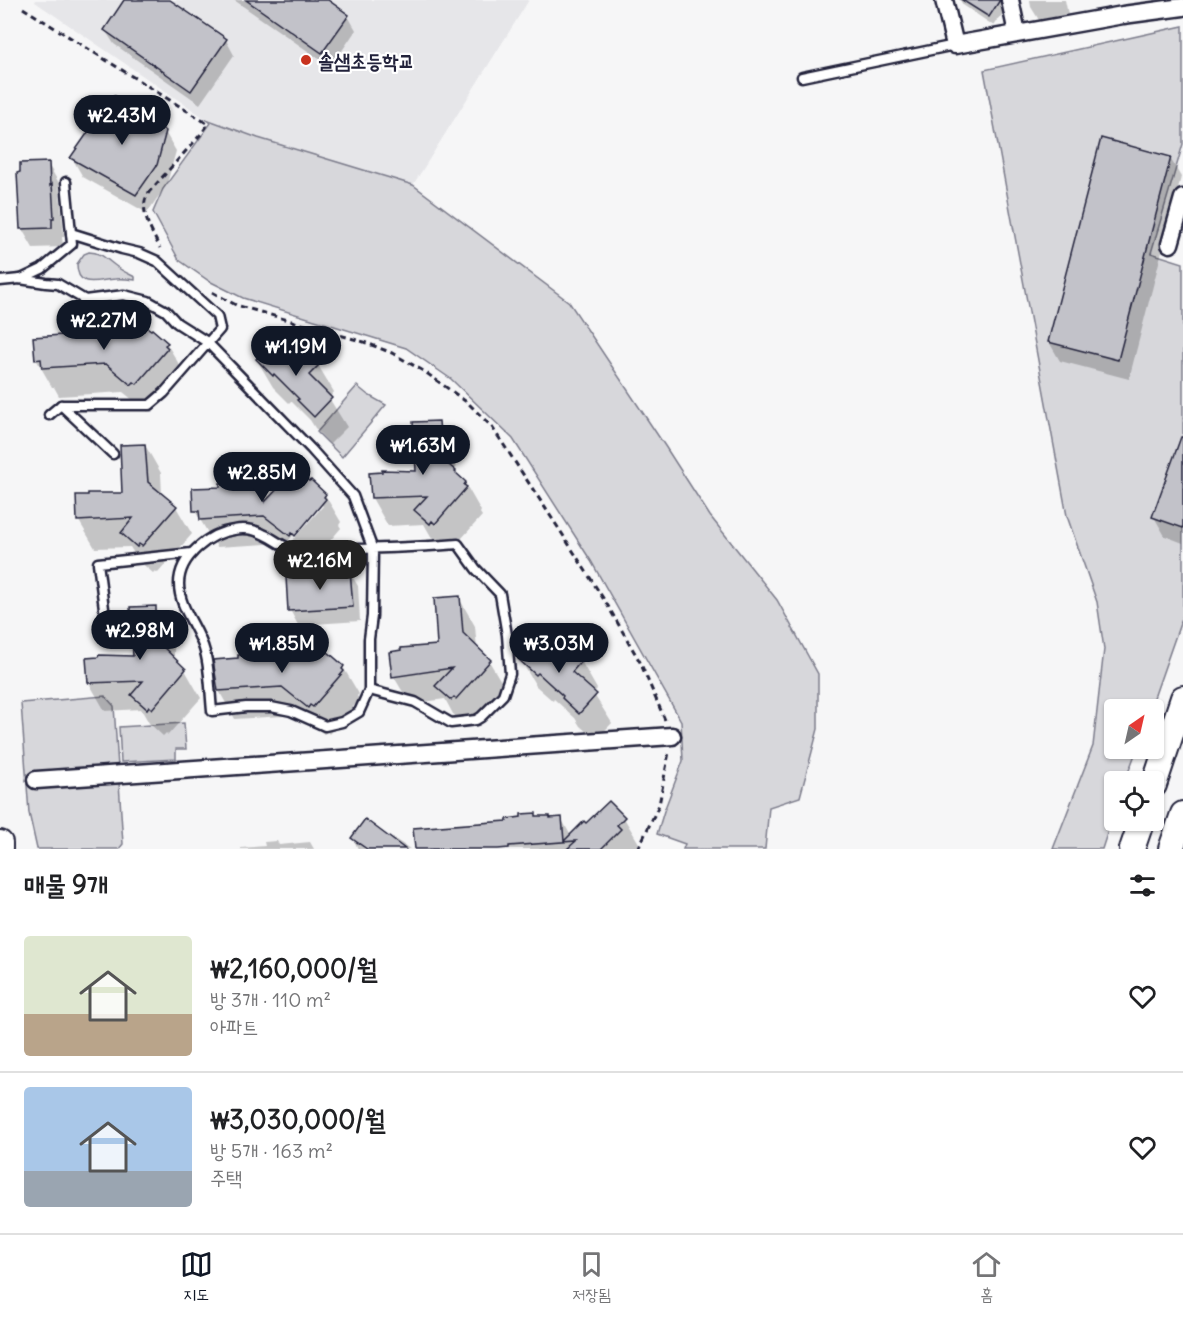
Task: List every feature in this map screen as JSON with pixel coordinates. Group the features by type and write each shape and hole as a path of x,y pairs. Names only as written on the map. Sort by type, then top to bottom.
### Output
{"street":[{"path":"944,0 955,45 1017,33 1122,7 1183,7"},
{"path":"1010,0 1017,33"},
{"path":"1170,244 1183,198"},
{"path":"1159,771 1183,698"},
{"path":"36,780 672,736"},
{"path":"1171,849 1183,814"},
{"path":"1132,849 1138,831"},
{"path":"0,843 0,849"}],"lane":[{"path":"802,77 955,45"},
{"path":"20,279 42,269 72,244 66,182"},
{"path":"49,415 61,405 150,405 164,393 220,329 217,316 157,261 139,253 71,233"},
{"path":"0,281 20,279 58,284 85,300 124,296 148,300 177,323 207,342 311,448 353,496 373,549 369,690 359,712 342,722 325,726 291,711 271,708 246,707 212,711 205,653 185,611 179,582 183,568 203,543 217,534 234,530 250,530 264,534 297,551 373,549 458,544 476,569 500,594 507,635 510,674 503,695 476,720 451,723 415,702 369,690"},
{"path":"61,405 113,454"},
{"path":"105,616 98,563 192,554"}],"path":[{"path":"23,8 208,124 149,192 145,201 150,228 162,250"},
{"path":"209,291 236,305 364,342 392,353 425,372 468,403 492,427 608,606 640,662 672,736 659,805 639,849"}],"shaded area":[{"name":"솔샘초등학교","path":"36,0 529,0 413,185 258,138 206,119 35,2"},
{"path":"1183,26 1183,144 1151,253 1183,263 1183,615 1154,699 1104,699 1104,759 1133,759 1129,771 1104,771 1104,831 1108,831 1102,849 1053,849 1093,746 1104,649 1097,602 1067,516 984,70"},
{"path":"206,119 258,138 413,185 569,302 710,516 777,600 818,674 818,729 800,797 769,807 765,849 683,849 685,844 657,834 683,761 681,721 591,561 513,439 451,379 406,348 243,298 209,281 179,260 153,212 163,189 211,123"},
{"path":"89,252 104,257 135,277 135,280 90,282 85,280 78,272 77,264 84,254"},
{"path":"357,386 386,405 342,457 317,432"},
{"path":"105,696 114,706 123,844 119,849 37,849 29,813 21,703"},
{"path":"184,723 186,749 176,749 176,759 121,762 119,727"}],"building":[{"path":"124,0 170,0 227,39 191,91 104,30"},
{"path":"246,0 328,0 349,15 322,53"},
{"path":"962,0 1000,0 989,17"},
{"path":"114,95 166,131 157,165 136,195 70,158"},
{"path":"1101,138 1171,157 1118,360 1048,342"},
{"path":"49,162 54,218 52,218 52,228 20,229 17,173 20,172 20,163"},
{"path":"136,321 152,329 168,343 165,345 168,348 137,384 134,382 131,385 106,364 42,368 41,359 35,360 33,337 62,335 62,332 76,331 76,334 120,332 124,335"},
{"path":"274,341 297,363 308,352 320,364 309,375 332,398 314,417 274,374 273,376 256,359"},
{"path":"439,421 442,459 466,482 464,485 467,487 435,524 432,521 430,524 414,510 427,496 371,498 369,473 382,472 382,470 416,471 413,422"},
{"path":"1181,437 1183,437 1183,528 1152,517"},
{"path":"145,444 148,482 177,506 142,546 139,544 137,547 121,533 133,518 77,521 76,495 122,493 120,445"},
{"path":"294,472 301,478 303,476 311,480 326,494 324,497 326,499 295,536 292,533 290,536 264,516 200,520 199,511 193,511 192,488 220,487 220,483 235,482 235,486 264,484 265,502"},
{"path":"350,570 353,607 288,611 286,577 326,575 325,571"},
{"path":"460,596 463,633 491,660 456,699 454,697 451,700 435,686 452,668 392,677 389,652 401,650 401,648 437,645 434,598"},
{"path":"156,606 159,643 186,669 152,709 149,706 147,709 131,695 143,681 88,683 86,658 99,655 133,656 130,607"},
{"path":"536,639 560,661 570,649 582,660 572,672 597,694 579,714 538,673 536,675 518,659"},
{"path":"312,644 319,650 321,648 328,652 344,666 342,669 344,671 313,707 310,705 308,708 282,687 218,691 213,660 253,654 253,657 297,655 300,658"},
{"path":"609,801 625,817 617,825 621,829 601,849 567,849 576,841 509,846 509,848 498,849 415,849 413,828 507,821 507,819 521,817 521,814 536,813 536,816 562,817 564,841"},
{"path":"365,819 405,849 367,849 351,838"}],"place":[{"name":"솔샘초등학교","path":"306,60"}]}
